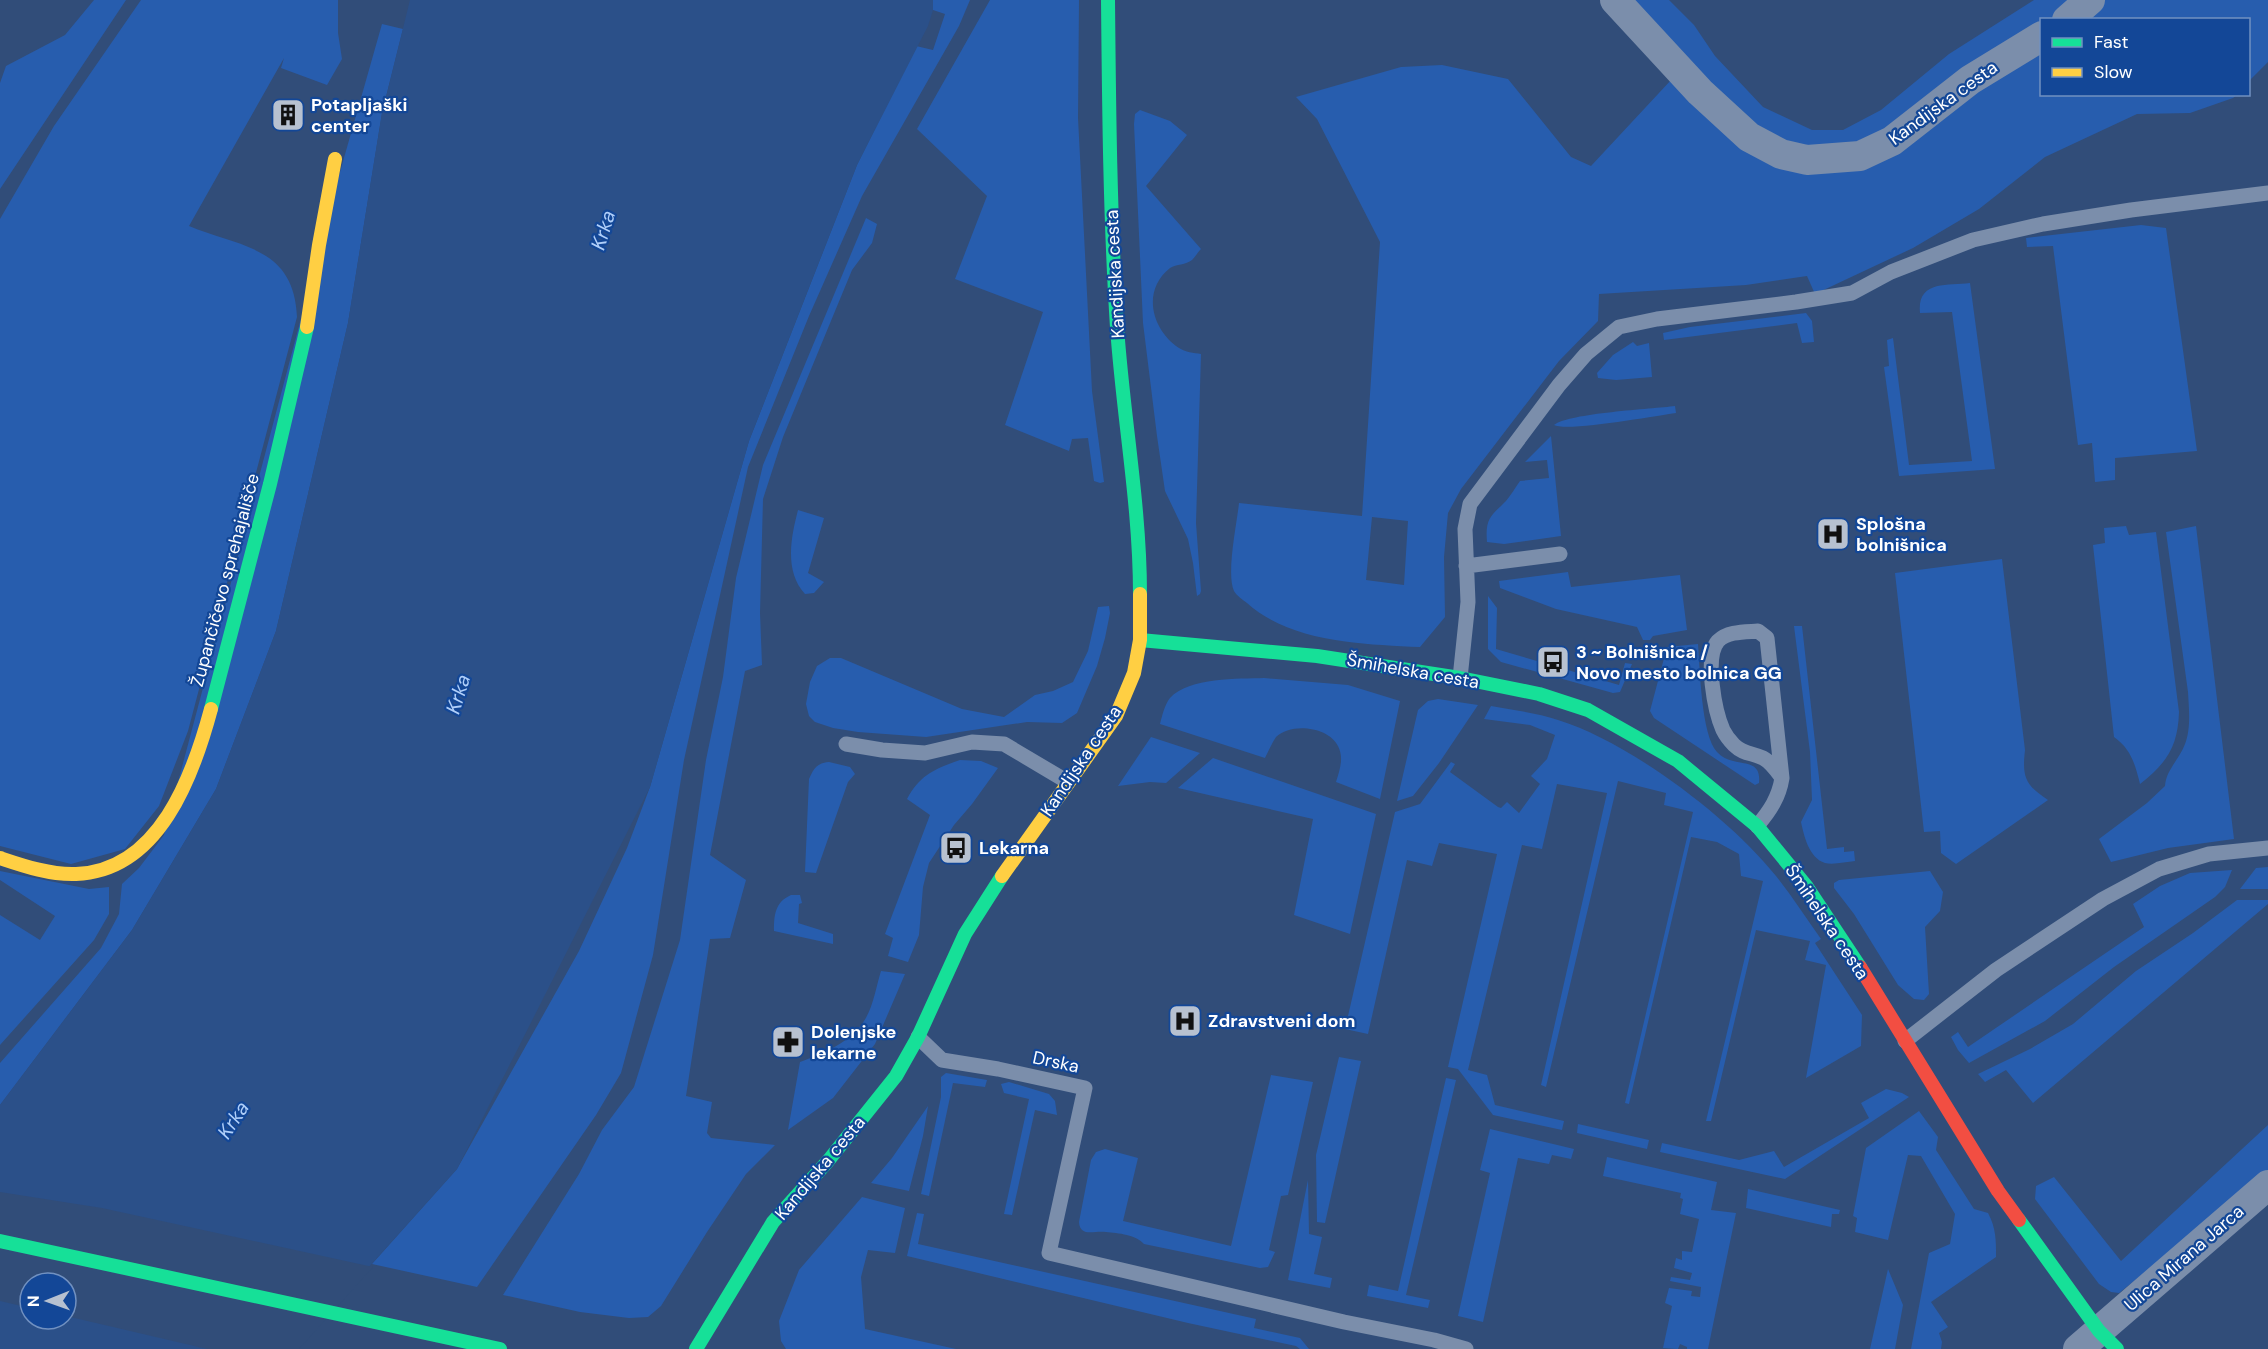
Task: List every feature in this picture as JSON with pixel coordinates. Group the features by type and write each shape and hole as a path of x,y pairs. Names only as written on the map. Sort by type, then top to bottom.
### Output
{"street":[{"name":"Kandijska cesta","path":"696,1349 773,1222 828,1161 896,1076 918,1037 964,934 989,894 1116,716 1134,673 1140,640 1140,553 1117,329 1109,154 1108,0"},
{"name":"Kandijska cesta","path":"1615,0 1700,92 1749,137 1781,154 1807,160 1860,156 1892,141 1970,80 2040,37"},
{"path":"2069,18 2090,0"},
{"name":"Župančičevo sprehajališče","path":"0,858 43,872 64,875 80,875 112,866 134,853 156,832 184,787 201,743 235,619 304,343 335,159"},
{"name":"Šmihelska cesta","path":"1140,640 1317,656 1460,678 1539,694 1588,711 1678,761 1757,826 1807,887 1840,935 1998,1191 2098,1343"},
{"name":"Ulica Mirana Jarca","path":"2098,1343 2268,1185"},
{"path":"0,1241 500,1349"}],"lane":[{"path":"1460,678 1466,628 1465,529 1470,504 1559,385 1586,354 1619,327 1657,318 1796,302 1852,293 1891,272 1973,240 2043,224 2131,210 2268,193"},
{"path":"1466,566 1560,554"},
{"path":"1757,826 1770,812 1780,790 1782,778 1767,638 1758,631 1728,634 1718,641 1711,656 1719,720 1724,733 1741,752 1765,759 1782,778"},
{"path":"846,744 882,750 925,753 972,742 1004,744 1068,782"},
{"path":"1905,1041 1996,970 2103,899 2159,869 2209,854 2268,848"},
{"name":"Drska","path":"918,1037 942,1060 998,1069 1085,1088 1049,1253 1466,1349"}],"shaded area":[{"path":"94,0 126,0 0,189 0,83 6,66 65,35"},
{"path":"141,0 338,0 338,33 342,59 327,85 281,68 284,58 189,226 244,245 275,263 286,276 294,294 297,317 188,731 159,806 125,849 71,864 0,846 0,219 54,126"},
{"path":"933,0 970,0 959,26 862,196 809,316 748,467 684,760 653,955 621,1073 596,1115 477,1287 372,1264 457,1169 579,951 627,848 650,787 749,441 857,165 916,46 933,50 945,14 933,10"},
{"path":"990,0 1079,0 1078,118 1092,391 1104,482 1100,483 1094,481 1088,438 1072,439 1069,451 1005,425 1043,312 955,279 987,196 917,129"},
{"path":"1629,0 1669,0 1694,25 1715,56 1763,107 1812,130 1843,130 1881,110 1949,54 2034,0 2076,0 2053,18 2040,18 2040,28 1879,140 1836,152 1765,136 1707,88"},
{"path":"2101,0 2268,0 2268,62 2250,80 2250,18 2080,18"},
{"path":"382,24 403,29 382,113 348,323 276,631 216,789 132,930 0,1105 0,1063 101,948 119,914 122,884 139,868 164,835 338,179"},
{"path":"2040,46 2040,96 2236,96 2190,113 2137,114 2045,157 1979,209 1913,248 1815,294 1807,276 1746,285 1599,294 1598,321 1559,361 1461,489 1448,513 1444,557 1445,617 1420,647 1352,642 1306,634 1265,616 1235,593 1231,573 1239,503 1362,516 1380,242 1317,119 1296,97 1401,67 1442,65 1508,79 1571,157 1591,166 1672,79 1708,113 1848,167","holes":["1372,517 1408,521 1404,585 1366,580"]},
{"path":"1140,110 1170,121 1187,135 1146,186 1201,249 1192,260 1170,268 1161,277 1155,288 1153,299 1157,321 1162,331 1181,349 1201,354 1196,523 1201,591 1197,596 1188,539 1165,491 1143,323 1134,124 1135,114"},
{"path":"866,218 877,224 872,243 852,270 783,437 763,499 760,613 762,665 745,671 710,855 746,880 730,938 710,939 686,1096 712,1102 707,1133 711,1138 775,1145 746,1174 661,1306 648,1317 629,1318 580,1312 503,1295 579,1174 602,1130 634,1087 680,940 706,760 723,677 736,578 763,465"},
{"path":"2141,225 2166,228 2197,451 2115,458 2115,480 2095,482 2092,443 2078,445 2053,246 2027,247 2026,238"},
{"path":"1970,283 1995,469 1899,476 1884,367 1889,366 1887,340 1893,338 1909,465 1972,461 1952,312 1920,313 1920,302 1928,290 1943,285"},
{"path":"1806,313 1812,321 1814,342 1802,343 1797,323 1664,340 1663,333 1690,327"},
{"path":"1633,342 1637,346 1649,343 1652,377 1616,380 1598,378 1597,373 1613,355"},
{"path":"1675,406 1676,413 1612,423 1562,427 1554,425 1576,417"},
{"path":"1551,436 1561,536 1504,544 1487,542 1490,518 1520,481 1549,478 1547,460 1525,462"},
{"path":"798,510 824,518 808,573 824,582 814,593 805,594 794,575 791,554"},
{"path":"2126,526 2129,535 2156,532 2179,712 2176,735 2169,753 2157,769 2140,784 2132,758 2125,747 2114,737 2093,545 2105,543 2104,528"},
{"path":"2196,526 2234,839 2168,848 2111,862 2099,839 2147,803 2165,786 2168,775 2187,738 2188,692 2166,532"},
{"path":"2002,559 2025,750 2025,774 2034,790 2048,800 1956,864 1941,853 1940,831 1924,832 1895,573"},
{"path":"1568,572 1571,587 1680,575 1687,630 1643,640 1637,627 1556,609 1500,588 1499,581"},
{"path":"1488,596 1497,608 1496,649 1619,685 1625,663 1632,664 1620,692 1613,693 1501,662 1488,649"},
{"path":"1109,606 1110,613 1105,638 1097,666 1077,713 1062,723 1027,722 926,737 833,728 815,722 809,716 806,704 810,682 817,666 830,658 841,658 962,709 1004,717 1035,695 1053,691 1073,682 1088,651 1098,607"},
{"path":"1794,626 1802,626 1827,849 1844,847 1844,852 1854,851 1855,861 1832,864 1819,860 1811,852 1804,834 1801,822 1812,800 1810,752"},
{"path":"1698,644 1704,717 1712,743 1717,752 1724,757 1756,768 1759,783 1755,785 1654,718 1650,711 1667,647"},
{"path":"1264,678 1348,685 1400,701 1380,799 1336,782 1341,755 1338,746 1327,734 1300,728 1283,732 1276,737 1265,758 1160,724 1170,698 1189,686 1215,680"},
{"path":"1438,699 1478,705 1439,763 1413,796 1397,801 1418,710 1428,701"},
{"path":"1491,706 1558,720 1615,745 1676,784 1732,830 1776,876 1821,939 1815,943 1862,1015 1861,1046 1806,1078 1826,965 1805,960 1810,941 1756,930 1711,1121 1706,1121 1763,881 1741,876 1739,854 1717,842 1691,837 1629,1104 1625,1103 1693,812 1664,805 1666,793 1618,781 1546,1087 1541,1085 1607,793 1557,784 1542,849 1522,845 1468,1070 1487,1075 1495,1105 1564,1121 1562,1130 1493,1115 1458,1069 1448,1067 1497,854 1439,843 1432,866 1407,860 1368,1034 1345,1029 1395,812 1420,804 1451,762 1455,764 1450,772 1498,807 1501,808 1507,802 1519,813 1540,784 1531,776 1547,759 1555,735 1530,725 1484,719"},
{"path":"1151,737 1200,753 1166,783 1150,782 1118,786"},
{"path":"1213,758 1376,814 1350,934 1294,915 1313,819 1178,788"},
{"path":"960,760 981,761 998,768 954,825 929,863 923,887 919,935 908,962 888,956 893,938 885,934 930,815 907,799 923,778"},
{"path":"829,762 850,767 855,774 848,782 816,873 805,872 809,779 816,767"},
{"path":"2268,867 2268,889 2240,889 2256,868"},
{"path":"2232,870 2225,887 2215,897 2114,967 2045,1021 1969,1063 1958,1050 1951,1037 1958,1032 1968,1047 2144,927 2133,904 2160,886 2190,873"},
{"path":"0,871 89,889 109,887 109,914 94,940 0,1045 0,915 40,940 55,916 0,880"},
{"path":"1930,871 1943,892 1940,911 1925,927 1929,994 1924,1000 1914,999 1898,985 1854,914 1834,888 1834,883 1839,880"},
{"path":"791,895 800,895 802,903 799,904 798,923 833,934 833,944 774,931 776,910 782,901"},
{"path":"2237,900 2268,900 2268,904 2033,1103 2006,1070 1985,1082 1978,1074 2030,1049 2073,1024 2136,971"},
{"path":"881,971 905,974 875,1044 833,1098 788,1130 800,1062 835,1047 858,1029 870,1010"},
{"path":"1339,1057 1361,1061 1325,1223 1317,1222 1316,1155"},
{"path":"946,1073 987,1080 985,1087 953,1083 929,1196 921,1194 941,1097 941,1077"},
{"path":"1271,1075 1313,1082 1288,1195 1281,1196 1269,1250 1275,1252 1268,1267 1260,1268 1144,1244 1137,1238 1121,1234 1082,1230 1079,1222 1091,1160 1096,1152 1105,1149 1138,1158 1123,1221 1231,1246"},
{"path":"1446,1078 1456,1080 1406,1295 1430,1300 1428,1308 1367,1296 1369,1285 1398,1291"},
{"path":"1009,1082 1049,1094 1055,1101 1057,1115 1035,1110 1012,1215 1004,1214 1029,1099 1004,1093 1001,1084"},
{"path":"1886,1089 1909,1097 1785,1179 1660,1152 1662,1143 1739,1160 1774,1151 1784,1167 1869,1118 1861,1103"},
{"path":"928,1106 909,1191 871,1183 892,1158"},
{"path":"1919,1111 1938,1137 1936,1150 1974,1209 1988,1213 1996,1240 1996,1257 1931,1302 1948,1327 1939,1333 1942,1342 1941,1349 1911,1349 1929,1253 1950,1244 1955,1214 1921,1156 1908,1155 1888,1240 1855,1232 1857,1218 1853,1216 1866,1148"},
{"path":"1578,1124 1649,1140 1647,1149 1577,1133"},
{"path":"2268,1125 2268,1174 2119,1293 2111,1292 2099,1284 2035,1199 2036,1186 2054,1177 2121,1261"},
{"path":"1490,1129 1574,1149 1571,1159 1552,1155 1549,1164 1518,1158 1483,1322 1458,1316 1490,1173 1480,1170"},
{"path":"1607,1157 1717,1182 1711,1210 1736,1213 1708,1349 1687,1349 1680,1344 1678,1349 1663,1348 1672,1306 1665,1303 1669,1288 1692,1291 1691,1296 1700,1297 1701,1287 1670,1281 1671,1277 1690,1280 1692,1273 1674,1268 1676,1258 1682,1260 1682,1251 1692,1252 1699,1219 1680,1214 1683,1199 1680,1198 1681,1193 1603,1176"},
{"path":"1308,1180 1309,1234 1322,1237 1314,1274 1332,1278 1330,1288 1288,1280"},
{"path":"1748,1189 1840,1210 1839,1214 1832,1214 1831,1227 1746,1208"},
{"path":"862,1197 905,1208 895,1253 868,1250 861,1277 865,1329 956,1349 786,1349 781,1341 779,1321 799,1270"},
{"path":"917,1213 924,1214 918,1244 1256,1319 1254,1328 1300,1338 1309,1349 1300,1349 1296,1346 1188,1323 907,1256"},
{"path":"1888,1269 1903,1305 1895,1349 1870,1349"}],"water":[{"name":"Krka","path":"410,0 933,0 933,10 928,26 857,165 749,441 650,787 457,1169 295,1349 0,1349 0,1105 132,930 216,789 276,631 348,323 382,113"}],"pier":[{"path":"0,1192 102,1208 373,1267 299,1349 207,1349 78,1319 78,1271 18,1271 18,1305 0,1301"}],"traffic: fast":[{"path":"1108,0 1110,164 1115,286 1137,527 1140,594"},
{"path":"211,709 270,484 307,327"},
{"path":"1140,640 1317,656 1460,678 1539,694 1588,710 1678,761 1757,826 1807,887 1860,967"},
{"path":"696,1349 773,1222 828,1161 896,1076 918,1037 965,934 1002,876"},
{"path":"2019,1220 2099,1331 2117,1349"},
{"path":"0,1241 500,1349"}],"traffic: slow":[{"path":"307,327 335,159"},
{"path":"1002,876 1116,716 1134,673 1140,640 1140,594"},
{"path":"0,858 28,867 76,874 105,869 130,856 150,838 168,816 194,763 211,709"}],"traffic: jam":[{"path":"1860,967 1998,1191 2019,1220"}],"place":[{"name":"Potapljaški center","path":"288,115"},
{"name":"Splošna bolnišnica","path":"1833,534"},
{"name":"3 ~ Bolnišnica / Novo mesto bolnica GG","path":"1553,662"},
{"name":"Lekarna","path":"956,848"},
{"name":"Zdravstveni dom","path":"1185,1021"},
{"name":"Dolenjske lekarne","path":"788,1042"}]}
